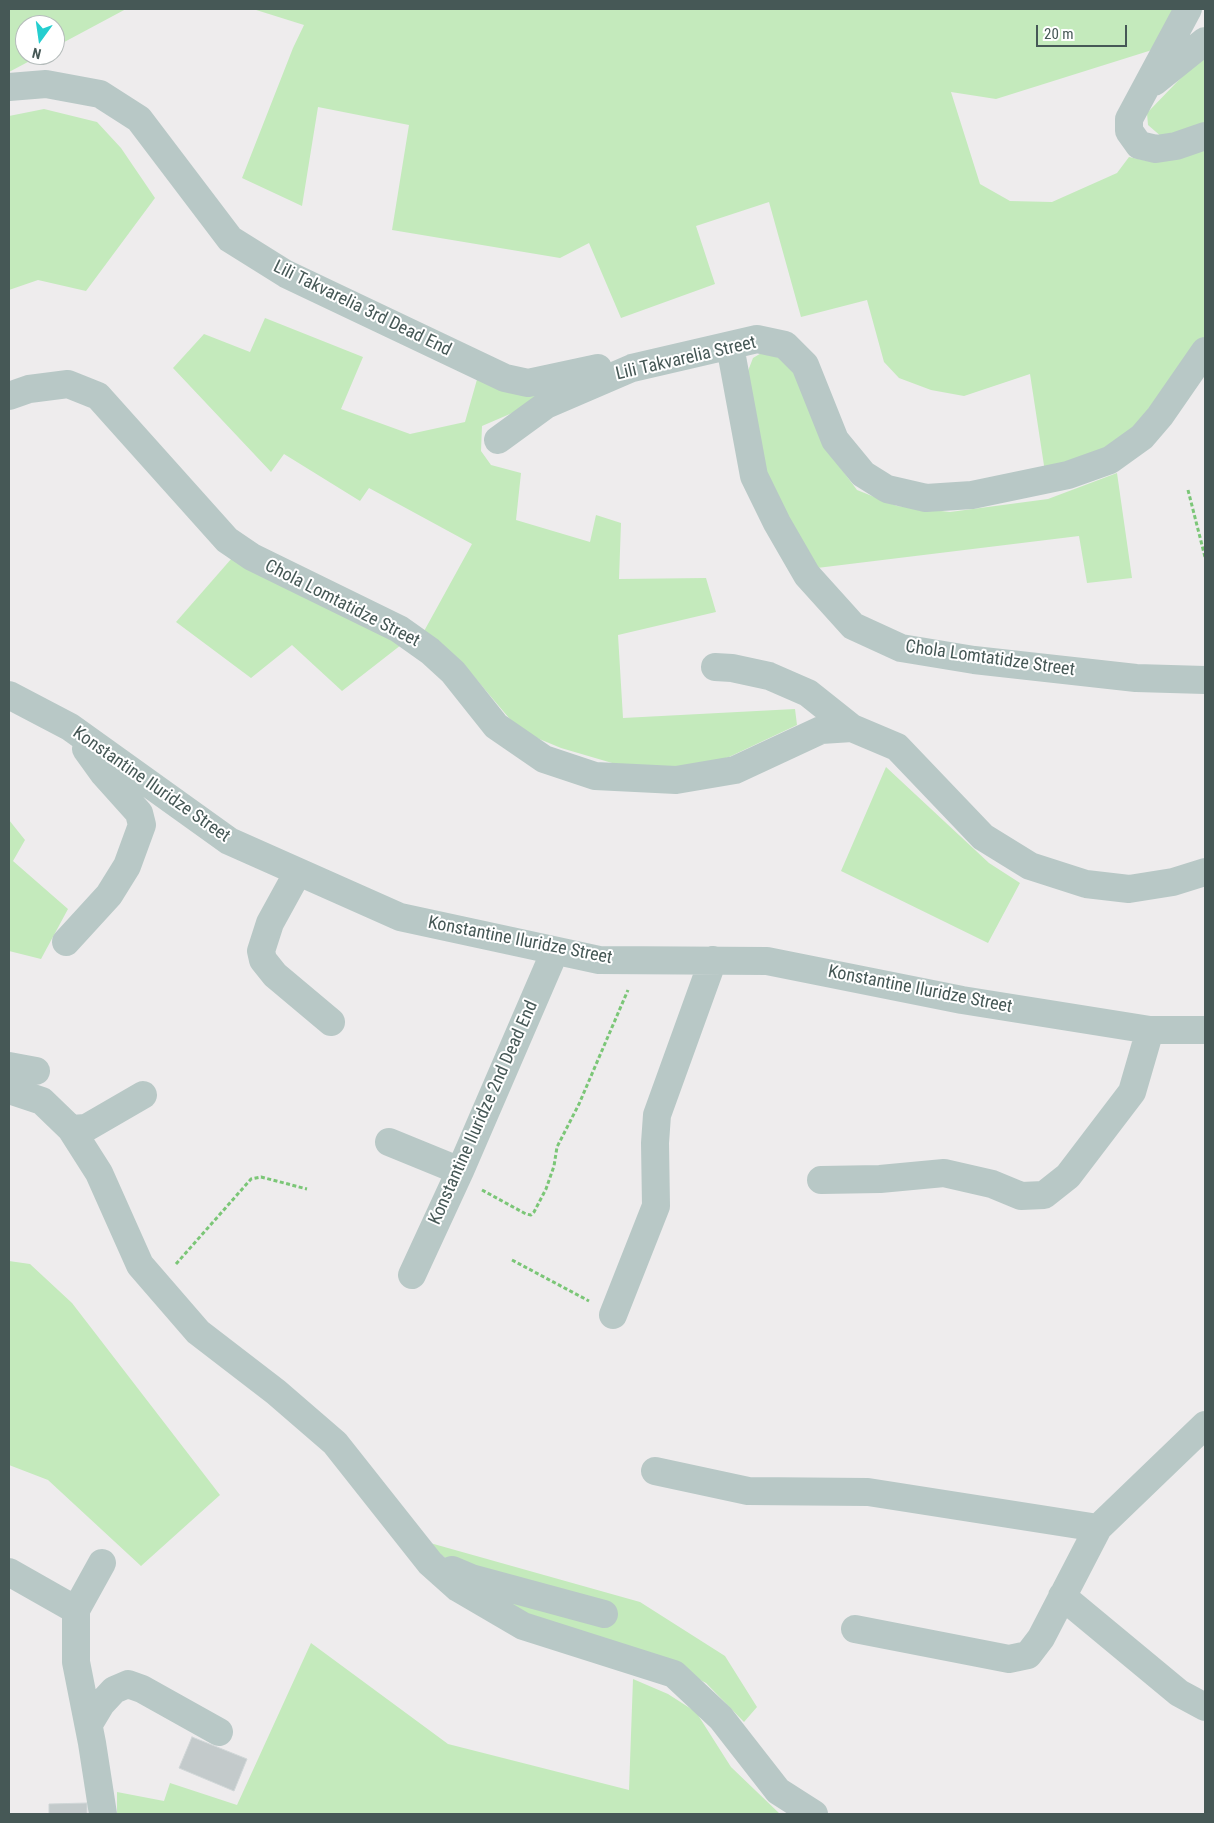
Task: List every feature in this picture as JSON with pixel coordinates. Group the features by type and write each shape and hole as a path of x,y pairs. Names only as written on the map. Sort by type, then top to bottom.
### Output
{"street":[{"path":"1188,9 1129,119 1128,130 1139,145 1156,149 1176,146 1205,136"},
{"path":"1145,89 1205,41"},
{"name":"Lili Takvarelia 3rd Dead End","path":"9,87 46,84 100,94 139,119 230,239 286,274 505,378 528,383 614,365 632,368"},
{"name":"Lili Takvarelia Street","path":"498,440 546,405 632,368 757,339 785,345 805,365 834,440 863,474 887,489 926,498 972,495 1068,475 1110,460 1142,437 1160,416 1205,351"},
{"name":"Chola Lomtatidze Street","path":"730,346 754,476 776,523 807,576 853,626 901,648 965,658 1136,678 1205,680"},
{"name":"Chola Lomtatidze Street","path":"9,396 29,389 68,384 98,396 227,540 252,557 399,629 430,651 454,672 496,726 544,759 596,776 676,780 735,770 821,730 852,728 897,747 983,837 1030,866 1086,884 1129,889 1173,882 1205,872"},
{"path":"715,667 732,668 769,676 808,693 852,728"},
{"name":"Konstantine Iluridze Street","path":"9,695 70,727 229,841 400,917 599,960 766,961 962,1000 1150,1030 1205,1030"},
{"path":"66,942 109,895 127,866 142,825 140,813 104,774 70,727"},
{"path":"298,872 270,923 261,951 263,960 275,975 331,1022"},
{"name":"Konstantine Iluridze 2nd Dead End","path":"412,1275 459,1174 555,950"},
{"path":"613,1315 656,1206 654,1143 657,1115 713,960"},
{"path":"821,1180 880,1179 944,1174 992,1184 1021,1196 1044,1195 1068,1176 1132,1092 1150,1030"},
{"path":"9,1066 36,1071"},
{"path":"9,1090 42,1101 71,1129 99,1174 140,1265 198,1332 276,1392 335,1443 430,1563 458,1588 523,1626 674,1674 721,1718 778,1791 814,1814"},
{"path":"71,1129 86,1128 143,1095"},
{"path":"389,1142 459,1174"},
{"path":"855,1629 1009,1659 1028,1655 1041,1638 1098,1528 1205,1425"},
{"path":"655,1471 748,1491 868,1492 1098,1528"},
{"path":"420,1550 449,1569 471,1578 604,1614"},
{"path":"102,1563 76,1610 76,1662 89,1724 103,1814"},
{"path":"9,1572 76,1610"},
{"path":"1062,1596 1179,1693 1205,1708"},
{"path":"89,1724 101,1704 114,1690 128,1684 142,1689 219,1732"}],"path":[{"path":"1188,490 1205,557"},
{"path":"459,1174 526,1214 531,1215 534,1212 546,1189 554,1166 556,1147 579,1104 642,960"},
{"path":"156,1284 251,1179 261,1177 308,1189"},
{"path":"512,1260 613,1315"}],"green space":[{"path":"9,9 126,9 65,42 65,15 15,15 15,65 22,65 9,72"},
{"path":"253,9 1177,9 1152,50 996,99 951,92 980,184 1010,201 1052,202 1117,173 1129,157 1153,162 1205,143 1205,341 1139,428 1096,457 1045,472 1030,374 964,396 931,390 899,378 884,362 867,300 801,317 769,202 696,226 715,284 621,318 589,243 560,258 392,230 409,125 318,107 302,206 242,178 293,48 304,25"},
{"path":"1203,55 1205,56 1205,126 1163,138 1148,125 1147,113"},
{"path":"44,109 97,122 121,148 155,198 86,291 38,280 9,290 9,116"},
{"path":"265,318 363,357 341,409 410,434 465,422 478,376 589,380 482,426 481,451 491,465 521,473 516,520 590,542 596,515 621,523 619,579 706,578 716,612 618,635 623,718 795,709 797,725 729,757 679,771 619,765 561,748 520,731 465,666 423,633 472,544 369,488 360,501 284,454 271,472 173,368 204,334 250,352"},
{"path":"763,352 793,363 825,447 857,490 897,506 950,512 1048,499 1117,473 1132,578 1087,583 1079,536 817,568 765,480 746,376 753,358"},
{"path":"232,558 401,645 342,691 292,645 251,678 176,622"},
{"path":"886,767 989,863 1020,883 988,943 841,871"},
{"path":"9,820 25,840 13,861 68,909 41,959 9,951"},
{"path":"9,1261 30,1264 72,1303 220,1495 141,1566 48,1480 9,1465"},
{"path":"423,1541 640,1602 725,1656 757,1707 744,1722 706,1683 670,1664 524,1617"},
{"path":"311,1643 448,1744 629,1790 633,1679 668,1694 696,1712 731,1767 780,1814 117,1814 117,1792 164,1801 170,1783 237,1805"}],"building":[{"path":"192,1737 247,1759 234,1791 179,1768"},
{"path":"87,1803 87,1814 49,1814 49,1804"}]}
